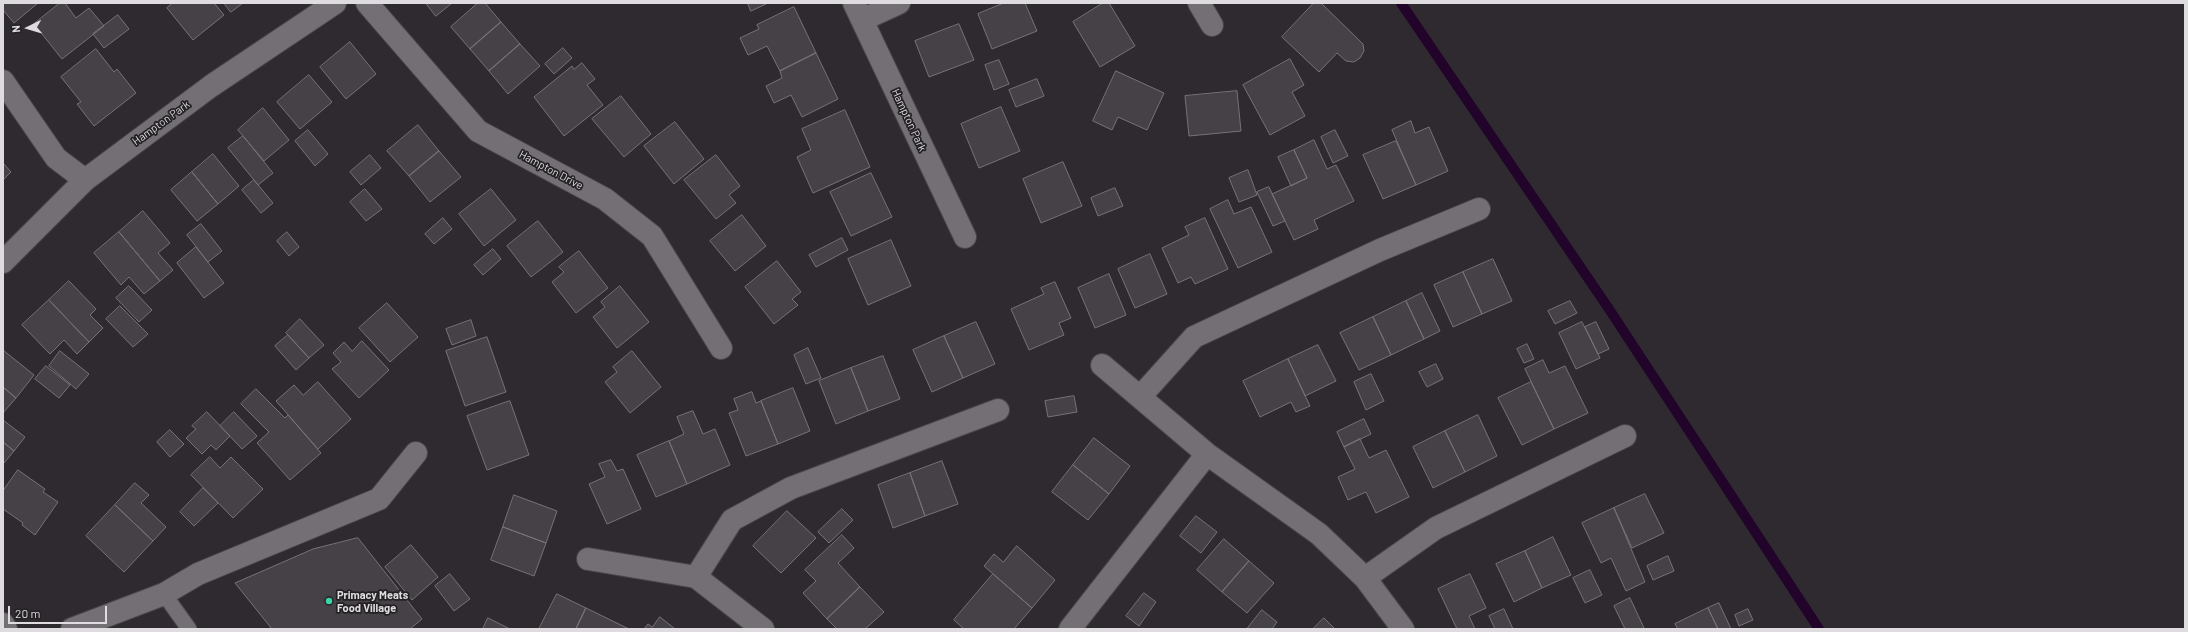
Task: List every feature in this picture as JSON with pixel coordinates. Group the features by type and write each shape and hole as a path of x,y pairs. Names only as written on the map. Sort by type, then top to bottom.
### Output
{"street":[{"name":"Hampton Park","path":"3,262 85,180 211,86 335,3"},
{"name":"Hampton Drive","path":"367,3 478,131 605,199 652,236 721,348"},
{"path":"858,12 899,3"},
{"path":"1199,3 1212,25"},
{"name":"Hampton Park","path":"858,12 965,237"},
{"path":"3,81 56,158 85,180"},
{"path":"1140,397 1194,337 1380,250 1479,209"},
{"path":"1102,365 1207,454 1319,534 1365,578 1403,629"},
{"path":"696,577 732,520 791,488 998,410"},
{"path":"1365,578 1436,528 1625,436"},
{"path":"72,629 164,594 198,574 379,499 416,453"},
{"path":"1070,629 1207,454"},
{"path":"588,559 696,577 763,629"},
{"path":"3,624 6,629"}],"lane":[{"path":"164,594 189,629"}],"building":[{"path":"3,3 38,3 14,23 3,10"},
{"path":"60,3 65,3 76,18 89,8 104,26 62,59 34,24"},
{"path":"173,3 214,3 224,15 193,40 167,8"},
{"path":"224,3 243,3 231,12"},
{"path":"426,3 452,3 436,16"},
{"path":"478,3 485,3 501,22 470,49 451,27"},
{"path":"748,3 768,3 751,11"},
{"path":"1004,3 1025,3 1037,31 992,49 978,14"},
{"path":"1103,3 1109,3 1135,46 1100,67 1073,22"},
{"path":"1314,3 1321,3 1363,44 1364,51 1360,58 1354,62 1346,61 1337,53 1319,72 1282,37"},
{"path":"794,7 816,53 780,71 767,46 748,55 740,38 759,29 757,25"},
{"path":"118,15 129,29 104,48 93,34"},
{"path":"501,22 520,44 489,71 470,49"},
{"path":"959,24 974,60 929,77 915,41"},
{"path":"350,42 376,74 346,99 320,67"},
{"path":"520,44 540,66 508,94 489,71"},
{"path":"563,48 572,58 554,74 545,64"},
{"path":"96,49 114,72 117,69 136,93 94,126 77,104 81,102 61,77"},
{"path":"816,53 838,99 802,117 791,95 774,103 766,86 782,78 780,71"},
{"path":"1290,59 1304,85 1292,92 1305,116 1270,135 1243,85"},
{"path":"999,60 1009,84 994,90 985,65"},
{"path":"582,63 595,79 587,85 603,105 564,136 534,97 572,66 574,69"},
{"path":"1116,71 1164,93 1147,130 1118,117 1112,130 1093,121"},
{"path":"309,75 332,102 300,129 277,102"},
{"path":"1037,79 1044,96 1016,107 1009,90"},
{"path":"1237,91 1241,131 1189,136 1185,96"},
{"path":"621,96 651,134 624,157 592,119"},
{"path":"1001,107 1020,151 979,168 961,124"},
{"path":"263,108 289,140 264,161 238,130"},
{"path":"845,110 870,167 813,193 797,157 811,150 802,129"},
{"path":"1411,121 1415,133 1429,127 1448,171 1416,185 1392,130"},
{"path":"675,122 704,159 674,184 644,146"},
{"path":"418,125 439,151 409,176 387,151"},
{"path":"308,130 328,154 315,166 295,141"},
{"path":"1335,130 1348,156 1333,163 1321,137"},
{"path":"243,136 273,173 258,185 228,148"},
{"path":"1314,140 1327,169 1336,165 1354,201 1314,220 1318,229 1294,240 1272,194 1307,178 1294,150"},
{"path":"1396,141 1416,185 1383,199 1363,155"},
{"path":"1294,150 1307,178 1291,186 1278,157"},
{"path":"439,151 461,177 430,202 409,176"},
{"path":"213,154 239,186 218,204 192,172"},
{"path":"370,155 381,168 361,185 350,172"},
{"path":"716,155 740,186 729,195 736,203 716,219 684,180"},
{"path":"1063,162 1082,206 1041,223 1023,179"},
{"path":"3,163 11,172 3,180"},
{"path":"1248,170 1257,195 1239,202 1229,178"},
{"path":"192,172 218,204 197,221 171,190"},
{"path":"871,173 892,217 851,236 830,192"},
{"path":"254,180 273,203 261,213 242,190"},
{"path":"1269,187 1285,221 1273,226 1257,192"},
{"path":"1115,188 1123,206 1098,216 1091,198"},
{"path":"365,189 382,209 366,221 350,202"},
{"path":"491,189 516,220 484,246 459,214"},
{"path":"1228,200 1234,214 1251,207 1272,252 1238,268 1210,209"},
{"path":"143,211 170,243 158,253 173,270 160,281 119,232"},
{"path":"742,215 766,246 735,271 710,241"},
{"path":"443,218 452,229 434,244 425,234"},
{"path":"1205,218 1228,269 1195,284 1191,277 1178,283 1162,248 1189,235 1185,227"},
{"path":"538,221 563,252 531,277 507,246"},
{"path":"201,224 222,251 208,262 187,235"},
{"path":"119,232 160,281 144,294 129,277 121,285 94,253"},
{"path":"287,232 299,247 289,256 277,241"},
{"path":"842,238 848,250 816,267 809,255"},
{"path":"891,240 911,286 868,305 848,259"},
{"path":"196,247 224,283 204,298 177,263"},
{"path":"493,249 501,259 483,275 474,265"},
{"path":"579,251 608,288 576,313 552,282 564,272 559,267"},
{"path":"1150,254 1167,294 1135,308 1118,269"},
{"path":"1493,259 1512,301 1482,314 1463,272"},
{"path":"777,261 801,292 792,299 798,305 774,324 745,287"},
{"path":"1463,272 1482,314 1453,327 1434,285"},
{"path":"1109,274 1126,315 1095,328 1078,288"},
{"path":"69,281 96,309 90,315 103,328 89,342 49,300"},
{"path":"1055,282 1071,318 1059,323 1064,335 1029,350 1011,309 1044,294 1041,288"},
{"path":"129,286 152,310 139,322 116,298"},
{"path":"620,286 649,322 617,348 593,317 605,307 601,302"},
{"path":"1422,293 1440,331 1424,339 1406,301"},
{"path":"49,300 89,342 77,354 64,340 50,354 22,325"},
{"path":"1406,301 1424,339 1391,355 1373,317"},
{"path":"1570,301 1577,313 1555,324 1548,311"},
{"path":"387,303 418,337 390,362 359,328"},
{"path":"120,306 148,334 133,347 106,319"},
{"path":"1373,317 1391,355 1359,370 1340,333"},
{"path":"300,319 324,345 309,358 286,333"},
{"path":"471,320 476,336 452,345 446,329"},
{"path":"976,322 995,364 963,378 944,336"},
{"path":"1582,322 1600,358 1576,369 1559,333"},
{"path":"1596,322 1609,349 1598,354 1585,327"},
{"path":"288,335 309,358 296,370 275,346"},
{"path":"944,336 963,378 932,392 913,350"},
{"path":"487,337 506,392 465,406 446,351"},
{"path":"362,341 389,370 359,398 332,369 341,362 333,353 344,342 352,351"},
{"path":"1527,344 1534,359 1524,363 1517,349"},
{"path":"1318,345 1336,381 1305,396 1288,359"},
{"path":"808,348 821,378 806,384 794,355"},
{"path":"3,350 34,375 16,398 3,387"},
{"path":"60,351 89,374 76,389 49,366"},
{"path":"632,351 661,387 630,413 605,382 617,372 613,367"},
{"path":"883,356 900,399 868,411 851,368"},
{"path":"1288,359 1310,406 1296,412 1291,402 1260,417 1243,381"},
{"path":"1543,360 1549,373 1565,366 1588,413 1554,429 1525,369"},
{"path":"1436,364 1443,379 1427,387 1419,372"},
{"path":"46,366 70,385 59,398 35,379"},
{"path":"851,368 868,411 836,424 819,381"},
{"path":"1371,374 1384,401 1366,410 1354,382"},
{"path":"318,382 351,419 318,449 276,401 294,385 303,395"},
{"path":"1531,382 1554,429 1522,445 1498,398"},
{"path":"3,387 16,398 3,413"},
{"path":"793,388 810,431 778,444 761,401"},
{"path":"256,389 285,418 288,415 321,453 290,480 257,443 269,432 241,404"},
{"path":"752,392 756,403 761,401 778,444 746,456 729,413 738,410 734,399"},
{"path":"1074,396 1077,412 1048,417 1045,401"},
{"path":"510,401 529,455 487,470 467,416"},
{"path":"693,411 703,434 715,429 730,465 687,484 669,441 684,434 677,417"},
{"path":"207,412 230,436 216,450 211,445 202,454 186,438 196,429 192,426"},
{"path":"234,412 257,436 242,449 220,426"},
{"path":"1478,415 1497,456 1465,472 1445,431"},
{"path":"1364,419 1371,434 1344,447 1337,432"},
{"path":"3,420 25,437 14,451 3,442"},
{"path":"170,430 184,444 170,457 157,442"},
{"path":"1445,431 1465,472 1433,488 1413,447"},
{"path":"1094,438 1130,466 1109,494 1073,465"},
{"path":"1360,439 1369,458 1386,450 1409,497 1376,513 1366,492 1348,500 1338,477 1355,469 1344,447"},
{"path":"669,441 687,484 656,497 637,455"},
{"path":"3,442 14,451 4,463 3,462"},
{"path":"210,457 220,468 231,457 263,489 233,518 191,475"},
{"path":"611,460 617,471 623,469 641,509 607,524 589,484 605,477 599,464"},
{"path":"942,461 958,504 925,516 910,473"},
{"path":"1073,465 1109,494 1088,520 1052,492"},
{"path":"18,470 45,489 43,492 58,502 35,535 22,525 23,523 3,509 3,491"},
{"path":"910,473 925,516 893,528 878,485"},
{"path":"135,483 149,495 141,503 166,527 153,541 115,505"},
{"path":"203,488 218,503 194,526 180,512"},
{"path":"1645,494 1664,533 1632,548 1614,508"},
{"path":"514,495 557,511 546,543 503,527"},
{"path":"115,505 153,541 124,572 86,536"},
{"path":"1614,508 1645,582 1626,591 1611,558 1601,563 1582,523"},
{"path":"842,509 853,520 829,543 818,532"},
{"path":"787,511 816,538 781,573 753,546"},
{"path":"1196,516 1217,532 1201,553 1180,536"},
{"path":"503,527 546,543 534,576 491,560"},
{"path":"842,535 854,548 838,563 860,587 827,619 803,593 816,581 805,570"},
{"path":"1553,537 1571,575 1542,588 1525,551"},
{"name":"Primacy Meats Food Village","path":"358,538 422,619 410,629 272,629 235,583 313,549"},
{"path":"1224,539 1249,561 1222,592 1197,570"},
{"path":"411,545 438,577 412,600 385,567"},
{"path":"1017,546 1055,580 1032,608 984,566 994,554 1003,562"},
{"path":"1525,551 1542,588 1514,602 1496,564"},
{"path":"1668,556 1674,571 1653,580 1647,566"},
{"path":"1249,561 1274,583 1247,613 1222,592"},
{"path":"1590,570 1602,595 1585,603 1573,578"},
{"path":"450,574 470,599 454,611 435,586"},
{"path":"993,574 1032,608 1014,629 964,629 954,620"},
{"path":"1470,574 1486,608 1469,616 1475,629 1457,629 1438,589"},
{"path":"860,587 884,612 865,629 837,629 827,619"},
{"path":"1144,593 1156,602 1139,626 1126,616"},
{"path":"557,594 586,608 576,629 539,629"},
{"path":"1630,598 1644,628 1643,629 1625,629 1614,606"},
{"path":"1719,603 1731,629 1718,629 1708,608"},
{"path":"586,608 629,629 576,629"},
{"path":"1708,608 1718,629 1678,629 1675,624"},
{"path":"1504,609 1513,629 1495,629 1489,616"},
{"path":"1748,609 1753,620 1739,626 1735,615"},
{"path":"1262,610 1277,622 1272,629 1247,629"},
{"path":"660,617 675,629 644,629 648,624 652,627"},
{"path":"488,618 510,629 483,629"},
{"path":"1324,618 1335,629 1313,629"}],"waterway":[{"path":"1401,3 1609,309 1819,629"}],"place":[{"name":"Primacy Meats Food Village","path":"329,601"}]}
